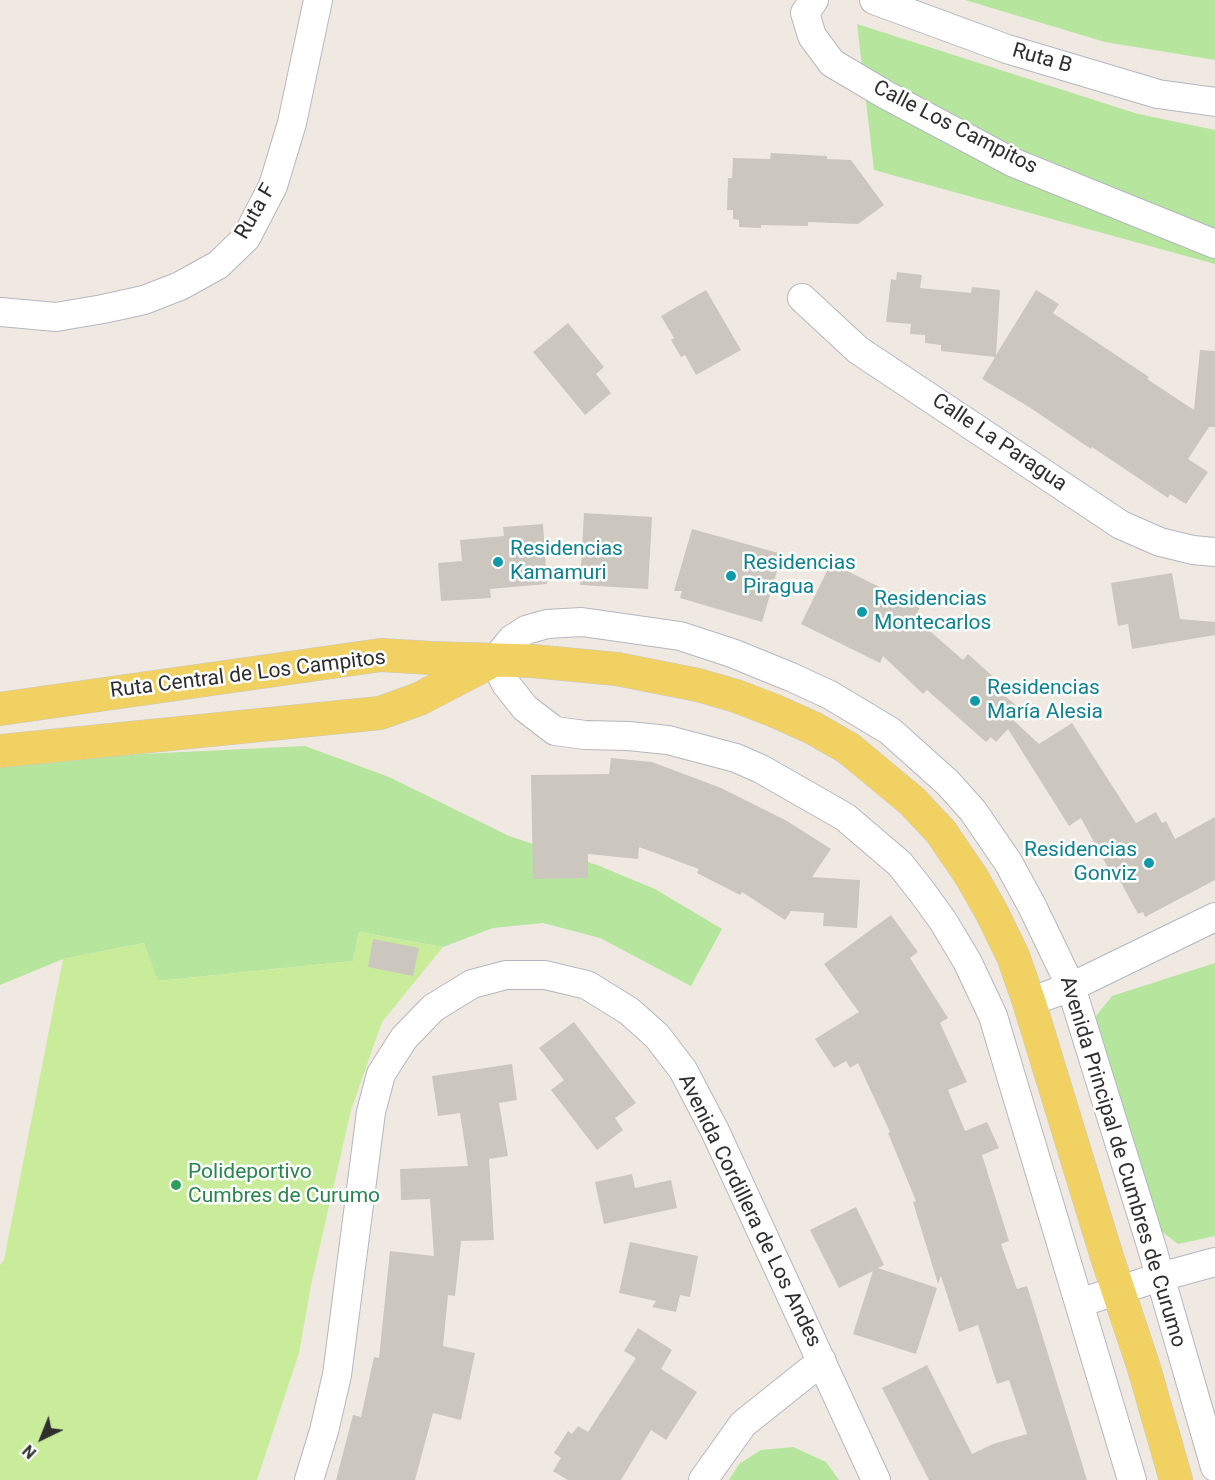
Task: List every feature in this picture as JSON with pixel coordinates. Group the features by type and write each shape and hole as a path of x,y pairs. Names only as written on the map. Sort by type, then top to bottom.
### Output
{"main road":[{"name":"Ruta Central de Los Campitos","path":"0,709 381,655 494,661"},
{"path":"0,752 380,713 419,699 494,661"},
{"name":"Avenida Principal de Cumbres de Curumo","path":"494,661 532,661 617,669 698,685 776,711 848,748 912,801 941,832 971,876 1013,956 1103,1246 1144,1368 1176,1480"}],"street":[{"name":"Ruta F","path":"0,312 56,317 144,300 180,286 218,265 246,238 273,186 292,123 318,0"},
{"name":"Calle Los Campitos","path":"814,0 806,13 812,36 832,63 886,95 1012,162 1215,244"},
{"name":"Ruta B","path":"874,0 1006,49 1158,94 1215,102"},
{"name":"Calle La Paragua","path":"802,297 858,350 1121,525 1160,542 1193,550 1215,552"},
{"name":"Avenida Principal de Cumbres de Curumo","path":"494,661 512,639 526,630 547,624 582,622 680,636 790,676 862,713 890,731 948,783 973,811 1008,862 1071,987 1160,1277 1215,1467"},
{"path":"494,661 506,684 525,708 555,731 668,740 736,758 787,783 845,817 900,864 949,931 967,961 993,1016 1132,1480"},
{"path":"1029,1002 1071,987 1215,917"},
{"name":"Avenida Cordillera de Los Andes","path":"309,1480 324,1431 336,1375 371,1112 381,1074 404,1038 433,1008 472,984 506,975 545,975 587,985 629,1011 657,1036 683,1070 715,1131 876,1480"},
{"path":"1079,1303 1215,1262"},
{"path":"703,1480 743,1424 822,1361"}],"green space":[{"path":"965,0 1215,0 1215,60 1105,42"},
{"path":"857,24 1138,114 1215,130 1215,264 874,170"},
{"path":"305,746 389,777 509,836 597,865 655,889 722,929 691,986 600,938 543,923 493,928 443,947 359,932 353,961 157,981 144,943 63,959 0,985 0,761"},
{"name":"Polideportivo Cumbres de Curumo","path":"359,932 443,947 382,1022 351,1110 311,1285 299,1353 257,1480 0,1480 0,1265 4,1260 63,959 144,943 158,981 353,961"},
{"path":"1215,963 1215,1236 1178,1244 1157,1228 1092,1021 1112,996"},
{"path":"793,1447 826,1462 839,1480 729,1480 739,1464 761,1450"}],"building":[{"path":"771,153 827,156 827,159 851,160 884,205 858,224 808,222 808,226 739,227 739,220 733,219 733,210 727,210 728,178 732,178 733,158 770,159"},
{"path":"897,272 922,275 920,288 971,293 972,287 1000,290 996,355 1036,290 1059,304 1053,313 1194,410 1200,350 1215,351 1215,427 1209,427 1188,459 1208,472 1186,504 1170,494 1168,498 1092,447 1091,449 1029,407 982,379 995,357 941,351 941,345 925,343 925,335 910,334 911,324 886,322 891,279 896,280"},
{"path":"706,290 741,350 696,375 685,355 681,357 671,340 674,338 661,316"},
{"path":"568,323 604,367 596,374 611,393 585,415 533,352"},
{"path":"584,513 652,517 648,589 580,585"},
{"name":"Residencias Kamamuri","path":"543,524 547,584 490,589 491,598 441,601 438,563 462,561 460,540 504,536 503,527"},
{"name":"Residencias Piragua","path":"692,529 782,554 762,622 680,598 682,591 674,591"},
{"path":"831,563 920,607 915,618 963,660 968,654 1000,683 996,688 1018,707 1010,717 1039,744 1072,723 1136,823 1156,812 1162,823 1166,821 1175,839 1215,817 1215,880 1145,917 1143,912 1138,914 1118,877 1114,879 1081,818 1069,826 1008,729 996,742 991,737 986,742 927,690 923,694 883,656 880,663 801,624"},
{"path":"1172,573 1180,619 1215,622 1215,635 1132,649 1128,624 1118,626 1111,583"},
{"path":"611,758 652,762 721,788 787,821 831,849 812,877 860,880 857,928 823,926 824,913 791,911 785,920 742,892 740,895 697,873 699,869 639,847 638,859 588,854 588,878 533,879 531,775 609,774"},
{"path":"891,915 918,952 910,958 948,1018 940,1023 967,1082 948,1090 965,1131 987,1122 999,1148 982,1155 1009,1241 1001,1244 1017,1289 1027,1286 1087,1480 929,1480 882,1388 927,1365 972,1454 993,1444 1027,1434 1009,1380 997,1384 978,1325 959,1332 941,1276 938,1284 913,1202 916,1201 888,1133 890,1132 858,1063 850,1068 846,1061 834,1068 815,1039 859,1012 824,964"},
{"path":"373,939 419,948 413,976 368,967"},
{"path":"574,1022 636,1103 615,1118 623,1130 597,1150 551,1090 564,1080 539,1048"},
{"path":"512,1064 517,1100 499,1103 508,1156 489,1159 494,1240 461,1241 455,1296 448,1295 443,1346 475,1353 461,1420 433,1413 415,1480 336,1480 353,1415 361,1417 374,1357 379,1358 390,1251 434,1256 430,1199 401,1200 400,1169 468,1166 460,1113 438,1116 432,1076"},
{"path":"632,1174 635,1188 671,1180 677,1208 604,1224 595,1182"},
{"path":"856,1207 884,1265 878,1268 937,1288 916,1354 853,1334 873,1271 839,1288 810,1230"},
{"path":"630,1242 698,1256 690,1297 680,1295 676,1312 652,1307 656,1301 619,1293"},
{"path":"638,1328 672,1350 661,1369 697,1392 666,1440 651,1430 621,1480 568,1480 553,1471 561,1458 554,1453 568,1431 572,1434 578,1426 588,1432 636,1358 624,1351"}],"place":[{"name":"Residencias Kamamuri","path":"498,562"},
{"name":"Residencias Piragua","path":"731,576"},
{"name":"Residencias Montecarlos","path":"862,612"},
{"name":"Residencias María Alesia","path":"975,701"},
{"name":"Residencias Gonviz","path":"1149,863"},
{"name":"Polideportivo Cumbres de Curumo","path":"176,1185"}]}
